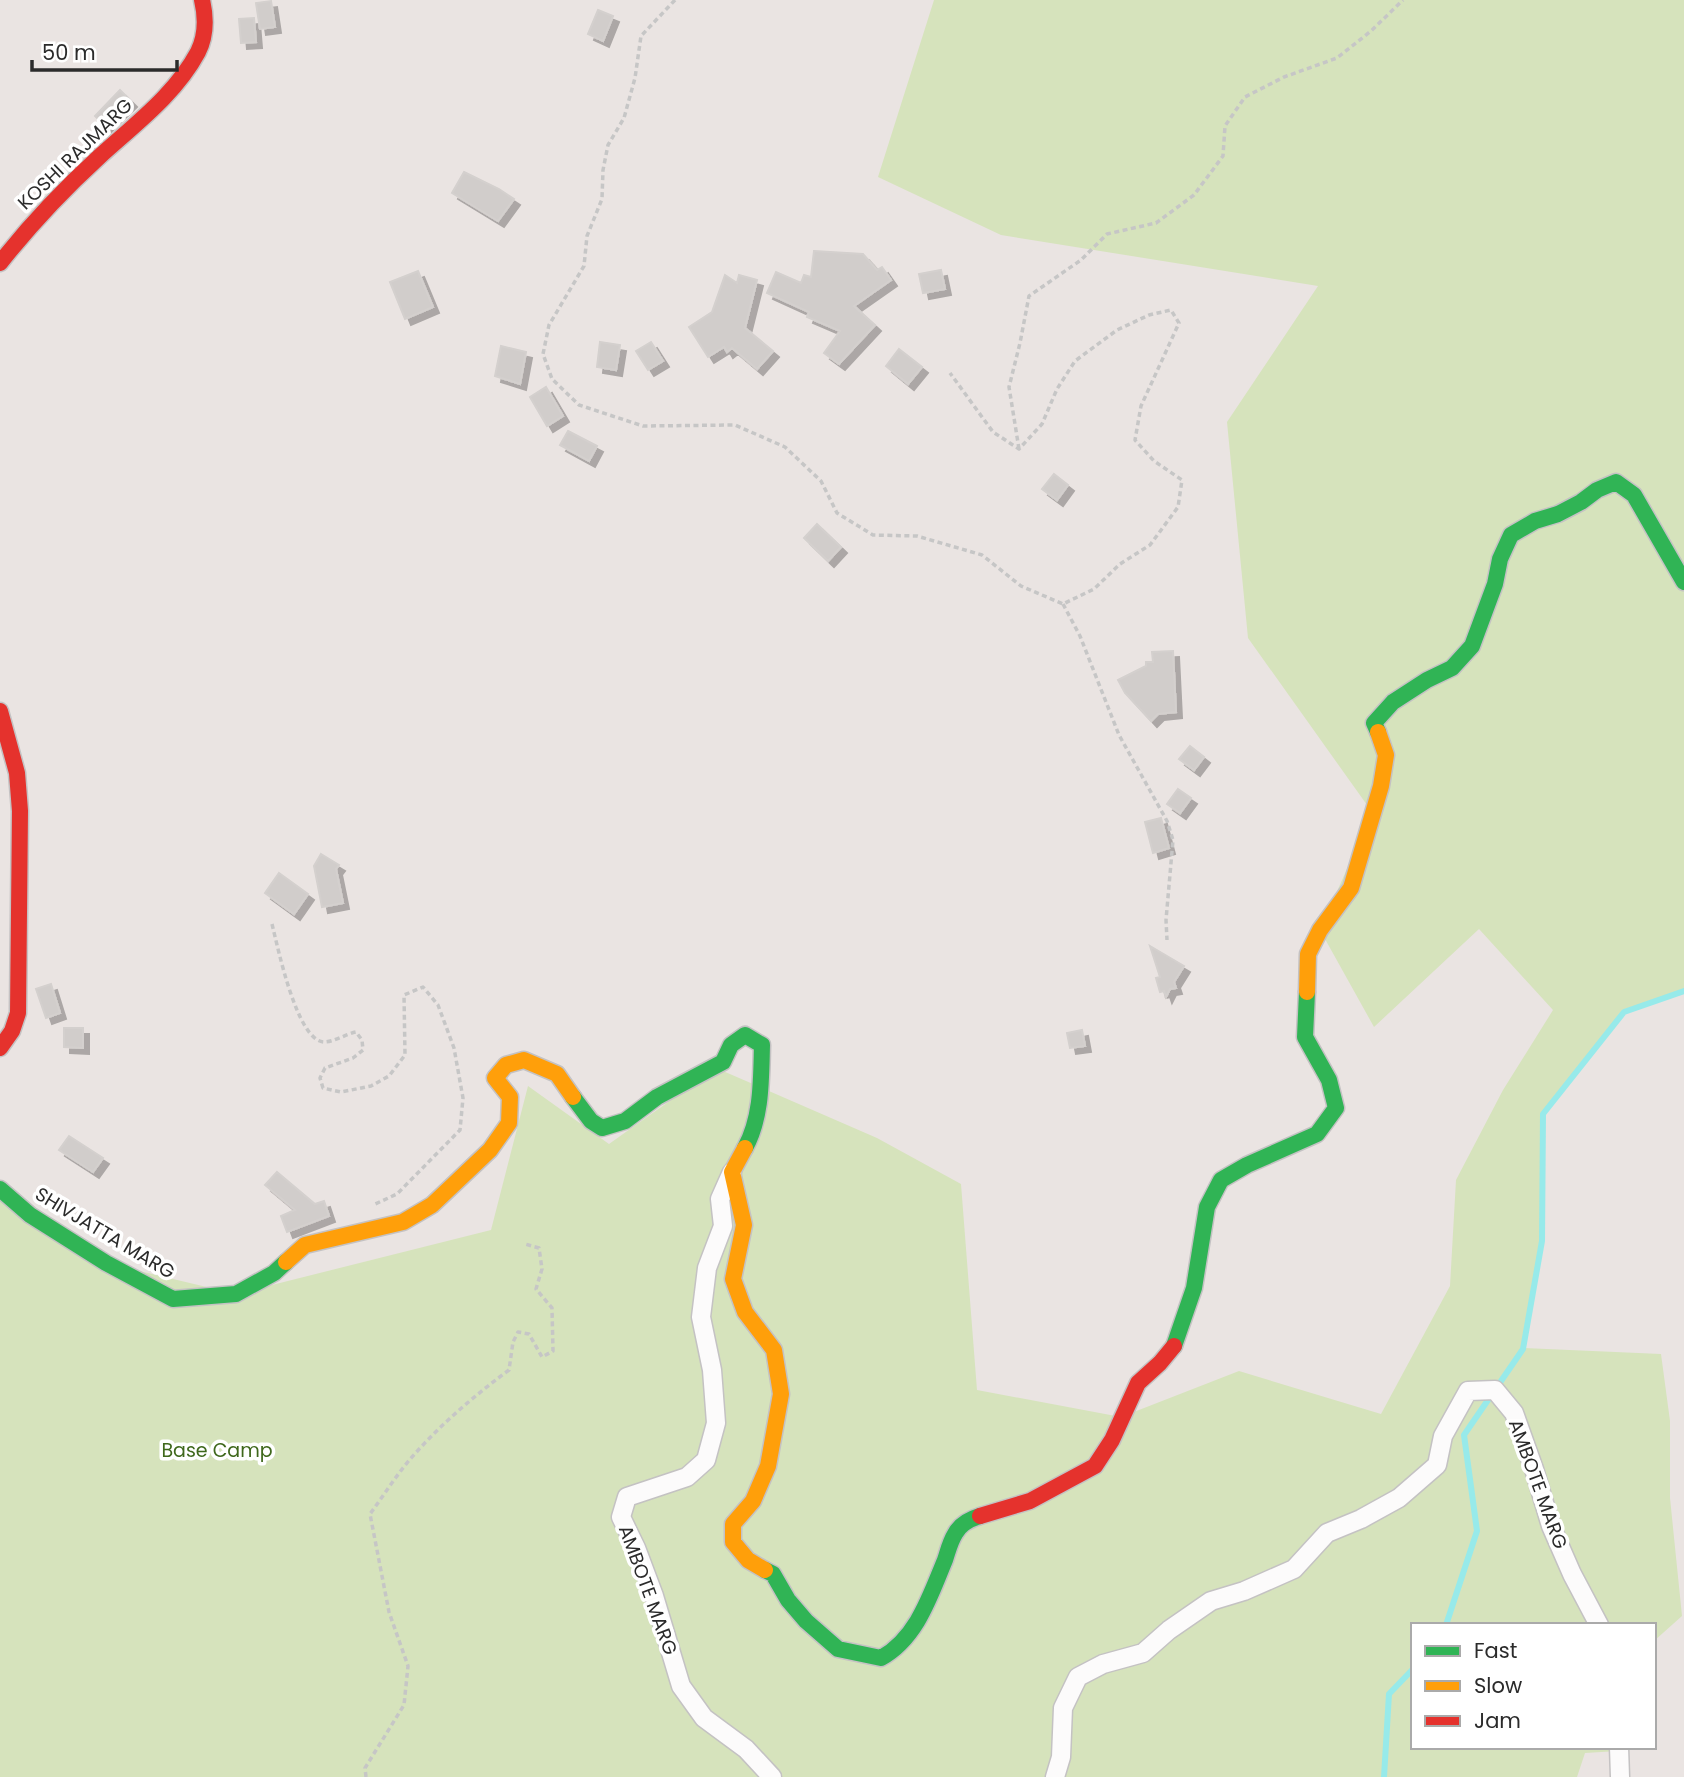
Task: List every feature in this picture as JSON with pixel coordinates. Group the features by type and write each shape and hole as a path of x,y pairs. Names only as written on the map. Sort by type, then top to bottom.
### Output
{"street":[{"name":"KOSHI RAJMARG","path":"0,263 16,242 74,181 152,109 186,70 199,51 206,26 202,0"},
{"path":"732,1172 744,1225 733,1279 745,1312 774,1350 781,1394 768,1466 754,1501 733,1524 733,1542 748,1560 773,1574 788,1600 806,1621 838,1649 881,1658 897,1649 911,1631 929,1599 955,1533 969,1519 1030,1501 1095,1466 1112,1440 1138,1383 1174,1346 1194,1288 1207,1207 1221,1180 1247,1165 1317,1134 1336,1108 1329,1080 1305,1037 1308,954 1320,930 1351,888 1381,786 1385,755 1374,723 1393,702 1452,667 1472,646 1495,584 1500,559 1511,535 1616,482 1634,495 1684,582"},
{"path":"0,711 17,773 20,811 18,1013 12,1031 0,1048"},
{"name":"SHIVJATTA MARG","path":"0,1189 30,1215 106,1263 173,1298 236,1294 274,1273 305,1245 403,1223 432,1205 490,1150 509,1123 510,1097 495,1078 506,1065 524,1060 558,1074 591,1121 603,1128 625,1121 657,1097 723,1062 732,1045 745,1035 762,1045 761,1088 753,1133 732,1172"},
{"name":"AMBOTE MARG","path":"732,1172 720,1199 723,1226 707,1268 701,1317 712,1370 716,1423 706,1460 687,1477 627,1497 621,1517 654,1596 681,1686 704,1718 746,1749 772,1777"},
{"name":"AMBOTE MARG","path":"1055,1777 1061,1757 1062,1708 1078,1677 1103,1664 1143,1653 1169,1630 1211,1601 1244,1591 1294,1569 1327,1533 1361,1519 1399,1498 1437,1465 1443,1436 1468,1391 1495,1390 1514,1413 1551,1526 1598,1623"},
{"path":"1619,1749 1619,1777"}],"path":[{"path":"676,0 641,36 635,78 624,118 608,145 603,170 602,199 587,236 584,266 549,326 543,354 552,379 579,405 643,426 735,425 785,447 821,481 837,513 873,535 917,536 982,555 1021,586 1063,604 1080,636 1119,735 1167,821 1173,840 1166,920 1167,940"},
{"path":"1019,449 1009,387 1029,296 1081,260 1107,234 1156,223 1194,195 1223,156 1225,126 1245,96 1284,77 1337,58 1371,31 1403,0"},
{"path":"1019,449 1042,424 1057,389 1075,361 1117,330 1149,315 1171,310 1179,323 1141,406 1135,440 1154,461 1182,480 1178,508 1150,545 1120,564 1094,589 1063,604"},
{"path":"950,373 993,432 1019,449"},
{"path":"272,924 290,990 304,1026 314,1040 327,1042 356,1032 362,1040 363,1050 353,1058 325,1068 320,1078 323,1088 341,1092 371,1086 389,1076 405,1055 404,995 423,987 438,1005 454,1048 463,1098 460,1130 397,1194 364,1210"},
{"path":"366,1777 365,1768 404,1705 408,1666 389,1612 370,1514 410,1458 480,1391 509,1370 513,1342 518,1332 529,1334 542,1357 553,1351 552,1308 536,1289 542,1269 539,1248 525,1244"}],"green space":[{"name":"Base Camp","path":"934,0 1684,0 1684,991 1624,1012 1543,1114 1542,1241 1523,1348 1661,1354 1670,1421 1670,1498 1682,1616 1656,1639 1656,1623 1411,1623 1411,1749 1618,1751 1585,1753 1577,1777 0,1777 0,1185 106,1263 236,1294 491,1230 528,1086 609,1144 716,1068 877,1138 961,1184 977,1390 1121,1417 1239,1371 1381,1414 1450,1286 1456,1180 1503,1090 1553,1010 1479,929 1374,1027 1320,930 1372,812 1248,638 1227,422 1318,286 1001,235 878,177"}],"building":[{"path":"271,1 275,27 260,29 256,3"},
{"path":"598,10 613,16 603,41 588,34"},
{"path":"254,18 256,42 241,43 239,19"},
{"path":"120,90 131,101 105,126 95,116"},
{"path":"464,172 514,199 498,221 452,193"},
{"path":"814,251 863,254 877,270 882,267 891,280 854,306 875,325 839,364 824,353 840,331 807,317 809,312 767,293 776,272 801,283 804,275 811,277"},
{"path":"941,270 945,289 923,293 919,274"},
{"path":"418,271 433,307 405,319 390,282"},
{"path":"725,275 737,283 739,275 757,280 745,328 773,351 757,369 732,348 727,352 724,347 708,357 689,327 712,312"},
{"path":"600,342 620,345 616,370 597,367"},
{"path":"651,342 663,361 648,370 636,351"},
{"path":"501,346 526,352 520,384 495,376"},
{"path":"899,349 922,367 908,384 886,366"},
{"path":"546,387 563,416 547,426 530,397"},
{"path":"568,431 597,446 589,461 560,445"},
{"path":"1054,474 1068,485 1057,500 1042,489"},
{"path":"817,524 841,547 828,561 804,538"},
{"path":"1173,651 1176,712 1158,714 1151,721 1125,693 1118,680 1146,666 1146,662 1153,662 1152,652"},
{"path":"1190,746 1204,757 1194,770 1179,759"},
{"path":"1178,789 1191,798 1180,813 1167,804"},
{"path":"1161,818 1169,848 1153,853 1145,822"},
{"path":"321,854 339,865 336,869 343,903 322,907 314,866"},
{"path":"279,873 308,894 294,914 265,893"},
{"path":"1150,946 1184,966 1174,982 1176,988 1170,989 1166,997 1164,991 1160,992 1156,978 1160,977"},
{"path":"51,984 60,1013 46,1018 36,989"},
{"path":"64,1028 83,1028 83,1048 64,1047"},
{"path":"1082,1030 1085,1046 1070,1048 1067,1033"},
{"path":"69,1136 103,1158 93,1172 59,1150"},
{"path":"277,1172 315,1204 324,1201 329,1216 287,1232 281,1216 295,1210 265,1185"}],"waterway":[{"path":"1447,1623 1477,1531 1464,1435 1523,1349 1542,1241 1543,1114 1624,1012 1684,991"},
{"path":"1384,1777 1389,1694 1411,1671"}],"traffic: fast":[{"path":"1378,732 1374,723 1393,702 1452,668 1472,646 1495,584 1500,559 1511,535 1535,521 1558,514 1581,502 1597,490 1616,482 1634,495 1684,582"},
{"path":"1174,1346 1194,1288 1207,1207 1221,1180 1247,1165 1317,1134 1336,1108 1329,1080 1305,1037 1307,992"},
{"path":"573,1097 591,1121 602,1128 625,1121 657,1097 723,1062 731,1045 745,1035 762,1045 758,1111 745,1148"},
{"path":"0,1189 30,1215 106,1263 173,1299 236,1294 274,1273 286,1262"},
{"path":"765,1570 773,1574 788,1600 806,1621 838,1649 881,1658 904,1639 921,1615 957,1530 966,1522 980,1516"}],"traffic: slow":[{"path":"1307,992 1308,954 1320,930 1351,888 1381,786 1386,755 1378,732"},
{"path":"286,1262 305,1245 403,1222 432,1205 490,1150 509,1123 510,1097 495,1078 506,1065 524,1060 557,1074 573,1097"},
{"path":"745,1148 732,1172 744,1225 733,1279 745,1312 774,1350 781,1394 768,1466 753,1501 733,1524 733,1542 748,1560 765,1570"}],"traffic: jam":[{"path":"0,263 60,195 153,109 189,68 203,40 205,20 202,0"},
{"path":"0,711 17,773 20,811 18,1013 12,1031 0,1048"},
{"path":"980,1516 1030,1501 1095,1466 1112,1440 1138,1383 1174,1346"}]}
